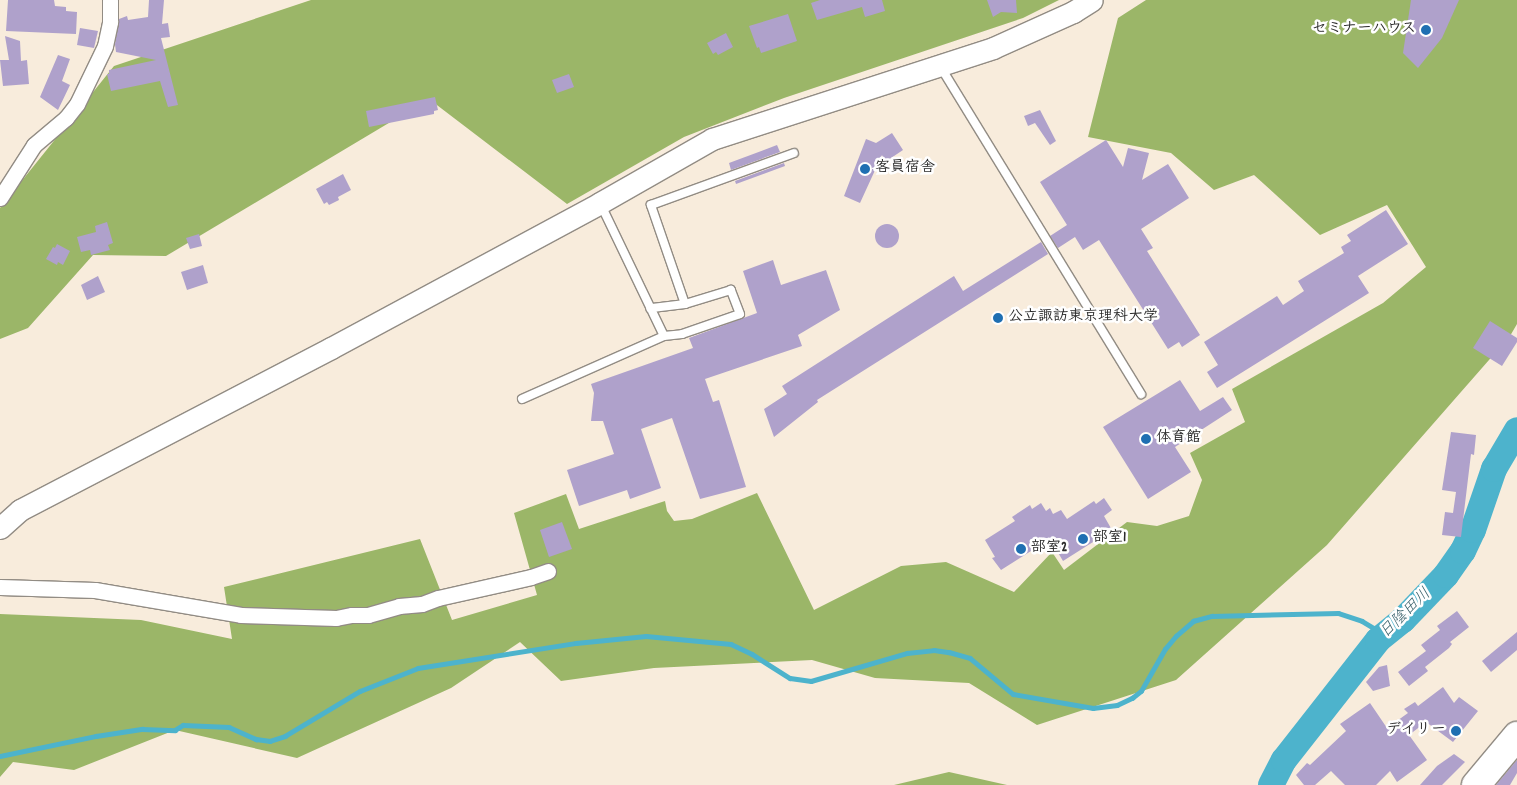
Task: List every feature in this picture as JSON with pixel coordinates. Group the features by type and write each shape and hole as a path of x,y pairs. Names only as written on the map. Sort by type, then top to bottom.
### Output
{"highway":[{"path":"1476,785 1517,736"}],"street":[{"path":"0,198 34,145 66,118 77,104 105,46 110,22 110,0"},
{"path":"0,528 20,510 331,348 600,203 712,139 993,48 1073,12 1092,0"},
{"path":"0,587 95,590 241,615 336,618 352,615 368,616 399,606 422,604 438,598 531,577 548,571"}],"lane":[{"path":"939,64 1141,394"},
{"path":"684,304 651,205 794,153"},
{"path":"600,203 664,336"},
{"path":"522,399 664,336 682,334 740,314 731,290 684,304 650,308"}],"green space":[{"path":"311,0 1059,0 1023,18 784,98 684,137 567,204 429,99 166,256 93,255 28,328 0,339 0,208 114,66"},
{"path":"1146,0 1517,0 1517,324 1510,336 1327,545 1176,680 1037,725 969,683 875,678 812,660 654,668 561,681 520,642 451,688 297,758 175,730 74,770 13,762 0,777 0,614 141,620 232,639 224,587 420,539 452,620 537,595 514,513 566,494 579,529 665,501 667,511 674,521 692,519 757,493 814,610 901,566 946,562 1014,592 1052,552 1064,570 1127,522 1157,526 1189,516 1202,480 1190,453 1245,422 1232,389 1383,303 1426,267 1387,205 1320,235 1254,175 1214,190 1171,153 1088,137 1118,18"},
{"path":"949,772 1007,785 894,785"}],"building":[{"path":"8,0 54,0 55,6 66,7 66,11 77,12 76,34 6,31"},
{"path":"149,0 164,0 162,24 168,23 170,37 161,38 178,105 168,107 160,81 111,91 107,74 109,74 109,70 156,60 116,52 115,44 119,19 127,16 128,20 148,17"},
{"path":"820,0 882,0 885,11 865,17 862,7 817,20 811,3"},
{"path":"987,0 1016,0 1017,13 1001,12 993,17"},
{"name":"セミナーハウス","path":"1411,0 1459,0 1442,38 1418,68 1403,53"},
{"path":"788,14 797,41 761,53 759,47 757,48 749,26"},
{"path":"80,28 98,31 94,48 77,45"},
{"path":"726,33 733,47 718,55 716,52 713,54 707,43"},
{"path":"5,36 20,41 21,61 27,60 29,84 3,86 0,60 9,60"},
{"path":"58,55 70,59 62,81 70,85 58,110 40,97"},
{"path":"569,74 574,87 557,93 552,80"},
{"path":"435,97 438,110 434,111 434,114 369,127 366,111"},
{"path":"1040,110 1056,141 1050,145 1035,123 1028,126 1024,116"},
{"name":"客員宿舎","path":"892,133 903,150 885,162 882,155 860,203 844,196 866,139 876,143"},
{"path":"1106,140 1123,167 1128,148 1149,153 1142,180 1168,164 1189,198 1141,229 1153,248 1147,251 1200,335 1182,347 1179,342 1168,349 1099,240 1083,250 1075,237 1058,248 1050,236 1067,225 1040,182"},
{"path":"777,145 780,152 731,170 729,163"},
{"path":"784,163 785,166 736,184 735,181"},
{"path":"343,174 351,190 338,197 339,200 329,205 327,202 324,204 316,189"},
{"path":"1386,210 1408,244 1358,276 1369,293 1217,388 1207,372 1218,365 1204,342 1277,296 1283,305 1304,291 1298,281 1344,253 1341,247 1351,241 1347,235"},
{"path":"107,222 113,243 108,245 110,250 91,255 90,250 81,252 77,237 96,232 95,226"},
{"path":"887,224 896,227 899,236 896,245 887,248 878,245 875,236 878,227"},
{"path":"199,234 202,246 190,249 186,238"},
{"path":"1041,242 1048,254 817,400 818,402 774,437 764,409 787,394 782,386 954,276 963,291"},
{"path":"57,244 70,251 63,265 58,262 57,265 46,259"},
{"path":"773,260 781,285 826,270 840,310 798,335 802,346 705,379 713,402 719,400 746,487 700,499 672,418 641,429 661,488 630,499 627,490 579,506 567,470 614,454 603,421 591,421 594,393 591,384 693,348 689,338 757,313 743,271"},
{"path":"203,265 208,283 187,290 181,272"},
{"path":"98,276 105,292 87,300 81,285"},
{"path":"1490,321 1517,338 1517,342 1502,366 1473,348"},
{"name":"体育館","path":"1180,380 1200,411 1223,397 1232,410 1175,447 1191,472 1148,499 1103,427"},
{"path":"1451,432 1476,435 1474,455 1471,454 1461,537 1442,535 1445,512 1453,513 1456,492 1442,490"},
{"path":"1104,498 1112,510 1104,516 1112,530 1063,561 1050,539 1001,570 992,558 995,557 985,540 1015,521 1012,517 1030,505 1032,509 1041,503 1046,511 1050,508 1053,514 1061,510 1067,519 1094,501 1096,504"},
{"path":"562,522 572,549 549,557 540,530"},
{"path":"1457,611 1469,627 1450,642 1452,644 1449,648 1425,667 1428,671 1409,686 1398,672 1426,651 1421,645 1440,630 1437,626"},
{"path":"1517,632 1517,650 1491,672 1482,661"},
{"path":"1387,665 1390,686 1373,691 1366,682 1379,667"},
{"path":"1443,687 1454,703 1459,697 1478,711 1453,742 1426,722 1409,735 1427,760 1397,782 1390,771 1376,785 1345,785 1331,771 1315,785 1304,785 1296,775 1307,763 1310,765 1346,731 1340,724 1370,703 1387,728 1408,713 1404,709 1415,702 1418,706"},
{"path":"1454,754 1465,762 1442,785 1420,785 1437,766"},
{"path":"1517,760 1517,773 1510,785 1496,785"}],"waterway":[{"name":"日陰田川","path":"1271,785 1284,760 1378,640 1403,620 1446,575 1463,551 1473,530 1494,469 1517,430"},
{"path":"0,756 96,736 142,729 175,730 183,725 229,727 256,739 270,741 285,736 360,691 418,668 576,643 646,636 731,644 752,654 790,678 811,681 907,653 934,650 949,652 970,658 1013,694 1093,708 1117,705 1132,698 1141,691 1165,649 1176,636 1193,621 1212,616 1338,613 1362,621 1385,635"}],"place":[{"name":"セミナーハウス","path":"1426,30"},
{"name":"客員宿舎","path":"865,169"},
{"name":"公立諏訪東京理科大学","path":"998,318"},
{"name":"体育館","path":"1146,439"},
{"name":"部室1","path":"1083,539"},
{"name":"部室2","path":"1021,549"},
{"name":"デイリー","path":"1456,731"}]}
